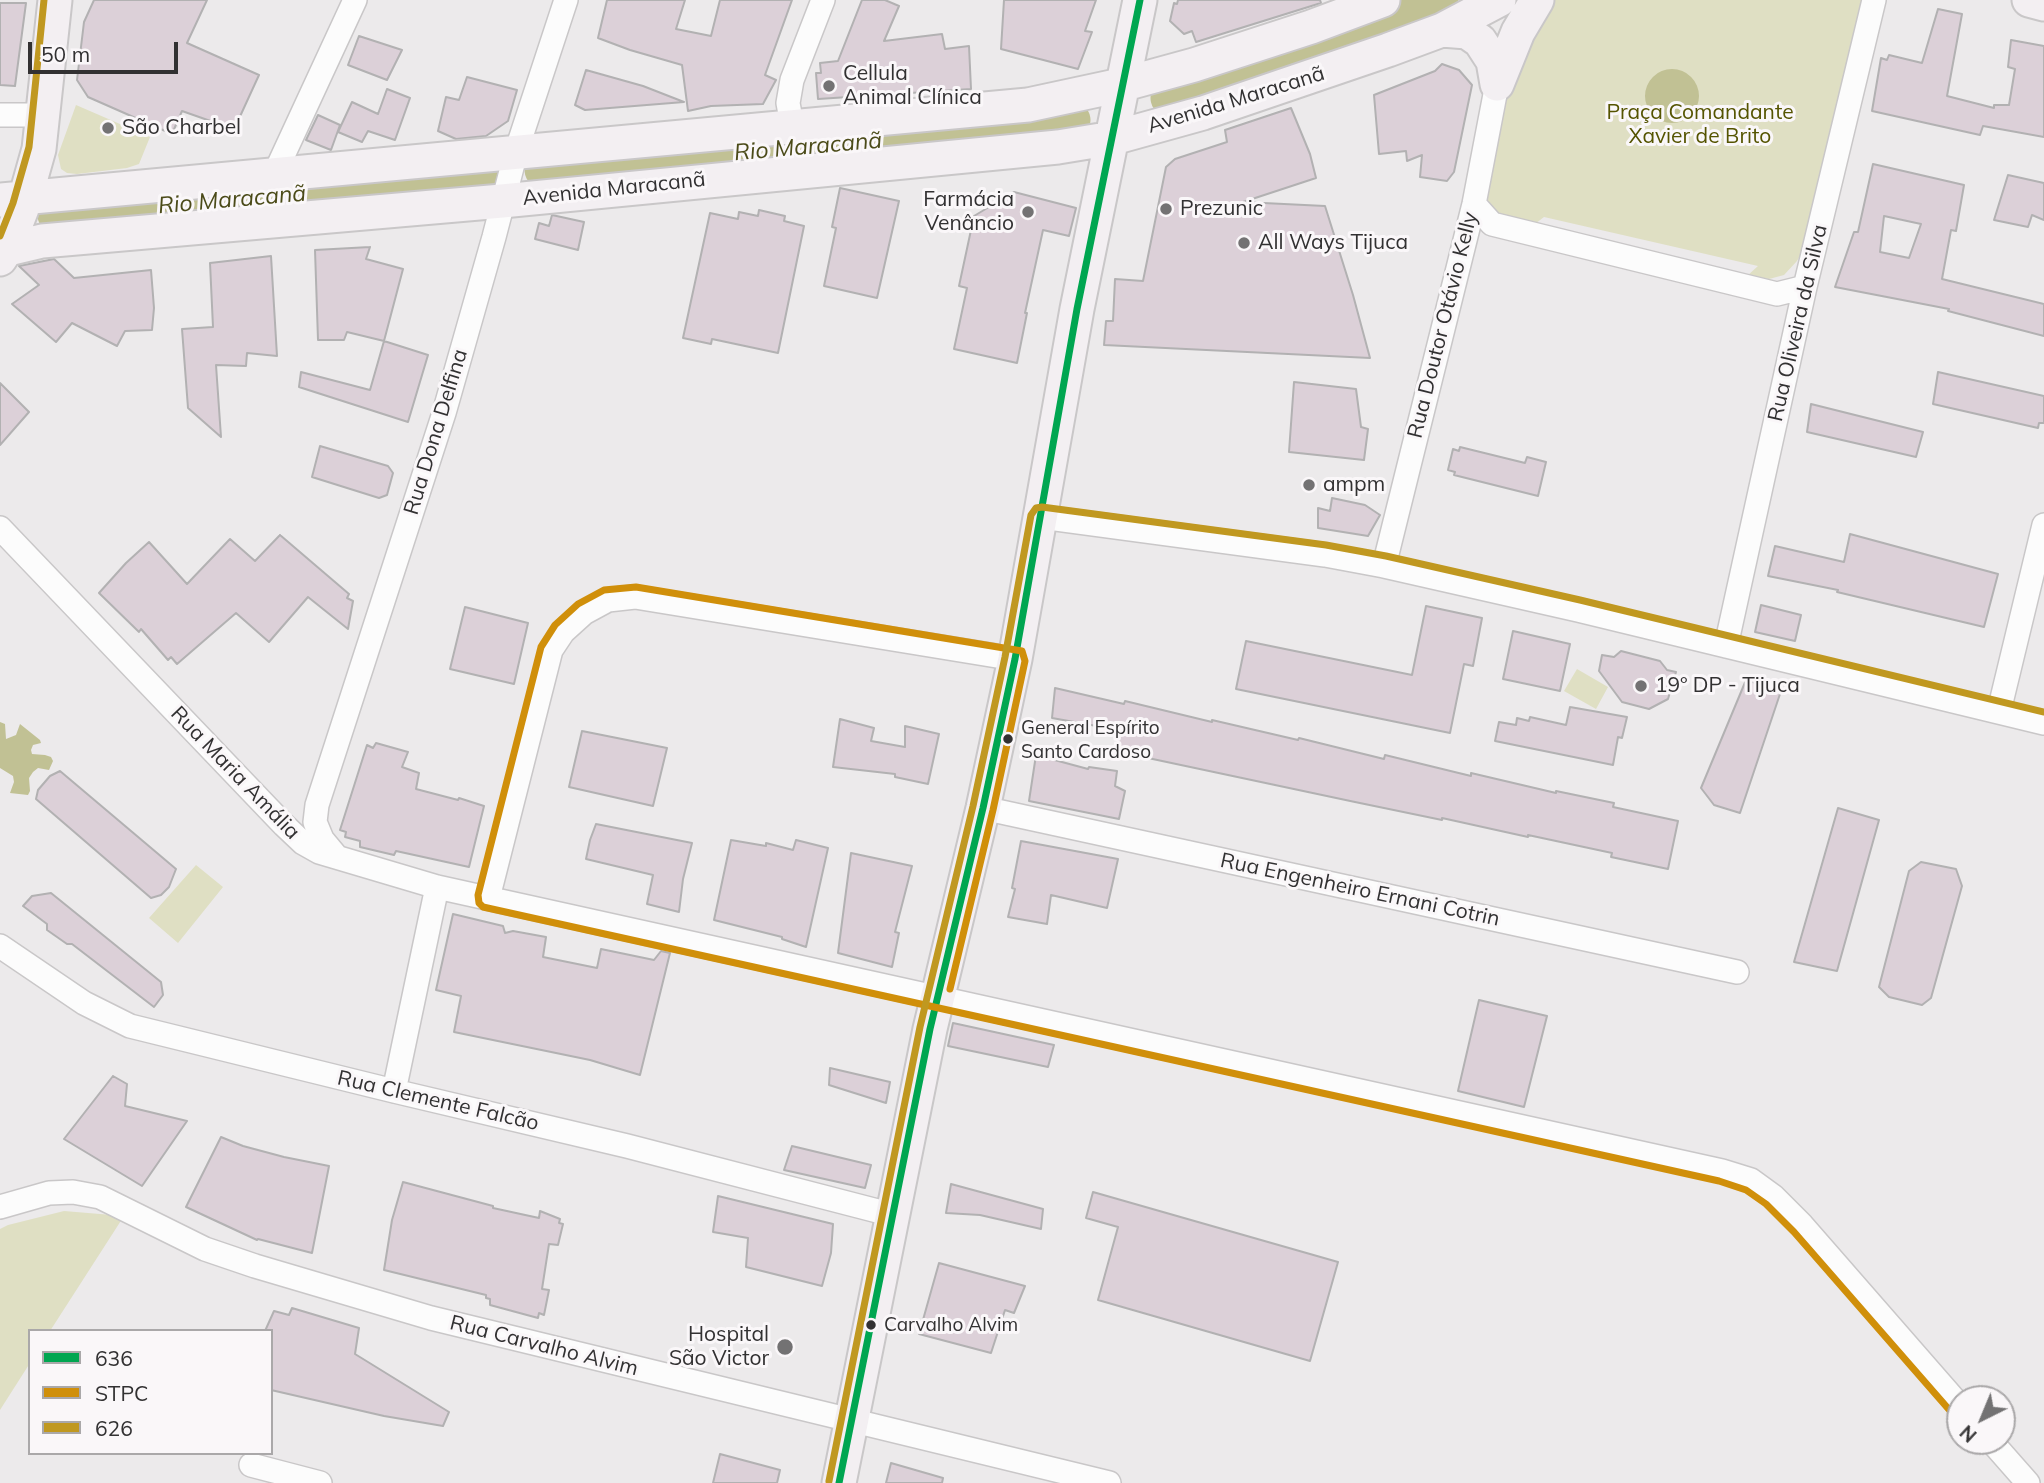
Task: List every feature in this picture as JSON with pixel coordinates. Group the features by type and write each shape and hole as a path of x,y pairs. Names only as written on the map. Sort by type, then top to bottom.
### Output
{"main road":[{"path":"9,228 39,149 55,0"},
{"path":"839,1483 937,997 983,808 1015,659 1077,309 1140,0"},
{"path":"9,228 274,175 515,156 792,125 866,121 1028,105 1121,85 1250,48 1383,0"},
{"name":"Avenida Maracanã","path":"9,228 42,241 504,195 1058,146 1113,138 1348,65 1442,30 1499,0"},
{"path":"1497,84 1517,32 1537,0"},
{"path":"2029,0 2044,4"},
{"path":"1442,30 1467,32 1480,41 1493,61 1497,84"}],"street":[{"path":"274,175 355,0"},
{"name":"Rua Dona Delfina","path":"337,857 322,839 315,822 317,805 443,413 515,156 566,0"},
{"path":"792,125 788,103 792,80 823,0"},
{"name":"Rua Oliveira da Silva","path":"1726,646 1805,287 1874,0"},
{"name":"Rua Doutor Otávio Kelly","path":"1384,566 1474,204 1497,84"},
{"path":"0,116 43,115"},
{"path":"1474,204 1492,224 1777,294 1805,287"},
{"path":"1041,517 1325,555 1384,566 2044,723"},
{"path":"1999,711 2044,525"},
{"name":"Rua Maria Amália","path":"0,528 284,825 303,843 319,852 437,887 1722,1171 1751,1180 1773,1196 1802,1225 1946,1390"},
{"path":"488,898 551,650 583,613 608,600 635,597 1015,659"},
{"name":"Rua Engenheiro Ernani Cotrin","path":"983,808 1737,972"},
{"path":"394,1091 437,887"},
{"name":"Rua Clemente Falcão","path":"0,946 84,1003 130,1026 627,1146 893,1215"},
{"name":"Rua Carvalho Alvim","path":"0,1207 49,1193 73,1192 100,1196 205,1249 431,1318 1109,1483"},
{"path":"2003,1455 2028,1483"},
{"path":"251,1465 320,1483"}],"green space":[{"name":"Praça Comandante Xavier de Brito","path":"1549,0 1862,0 1805,247 1784,275 1769,279 1747,276 1758,266 1544,217 1531,227 1493,212 1484,195 1511,67"},
{"path":"76,105 150,137 139,164 77,174 61,169 58,155"},
{"path":"1577,669 1608,687 1596,709 1564,691"},
{"path":"196,865 223,887 178,943 149,918"},
{"path":"64,1211 124,1216 51,1329 28,1329 28,1366 0,1410 0,1229"}],"shaded area":[{"path":"1672,69 1691,77 1699,96 1691,115 1672,123 1653,115 1645,96 1653,77"},
{"path":"0,722 5,724 6,739 16,735 20,724 40,740 41,743 33,745 32,754 51,757 53,761 49,770 38,768 33,772 29,778 28,795 10,793 13,776 0,768"}],"building":[{"path":"94,0 207,0 187,43 259,75 237,123 219,124 182,111 172,134 88,97 77,80 84,22"},
{"path":"607,0 685,0 676,29 711,36 720,0 792,0 765,75 776,80 763,104 711,106 688,111 682,65 598,38"},
{"path":"862,0 885,0 899,6 884,41 942,34 945,49 969,46 971,89 818,99 816,73 821,73 820,63 838,61"},
{"path":"1004,0 1096,0 1085,31 1092,32 1078,69 1001,49"},
{"path":"1178,0 1320,0 1321,3 1196,42 1192,31 1184,34 1170,21 1174,3 1177,4"},
{"path":"0,3 26,3 15,86 0,85"},
{"path":"1938,9 1962,14 1947,96 1994,108 1994,105 2009,105 2015,69 2008,67 2011,40 2044,46 2044,137 1983,126 1980,135 1872,111 1881,58 1887,60 1889,55 1922,63"},
{"path":"359,36 402,50 387,80 348,65"},
{"path":"1442,64 1459,70 1472,85 1454,172 1447,181 1420,177 1422,155 1407,161 1406,151 1379,154 1374,95 1435,71"},
{"path":"586,70 643,86 684,102 585,110 575,105"},
{"path":"467,77 517,90 508,121 486,136 456,139 438,131 446,97 459,100"},
{"path":"387,89 410,98 395,140 368,131 362,142 338,132 352,102 378,114"},
{"path":"1291,108 1310,154 1316,178 1243,202 1325,206 1370,358 1104,345 1106,321 1113,321 1115,279 1143,281 1166,167 1175,159 1227,142 1225,130"},
{"path":"318,115 340,125 331,150 306,140"},
{"path":"1873,164 1964,185 1956,231 1951,230 1942,279 2044,304 2044,336 1948,311 1949,309 1835,287 1854,232 1858,232","holes":["1884,216 1921,224 1909,258 1880,252"]},
{"path":"2008,175 2044,183 2044,220 2032,215 2028,227 1994,220"},
{"path":"840,188 899,201 877,298 824,286 836,228 832,227"},
{"path":"1014,192 1076,208 1069,236 1043,230 1017,363 954,349 967,288 959,286 974,216"},
{"path":"759,210 785,216 784,221 804,226 778,353 712,339 711,344 683,338 710,213 738,219 739,212 758,216"},
{"path":"552,215 584,222 578,250 535,239 539,223 549,226"},
{"path":"370,247 366,259 403,269 384,341 347,332 344,340 318,340 315,250"},
{"path":"271,256 277,356 247,353 246,366 216,365 221,437 188,408 182,329 213,327 210,263"},
{"path":"54,259 74,278 151,270 154,308 152,330 125,331 117,346 72,323 56,342 12,304 39,285 19,266"},
{"path":"384,341 428,355 408,422 299,387 301,372 370,390"},
{"path":"1938,372 2044,396 2044,423 2039,423 2038,428 1933,404"},
{"path":"1294,382 1356,389 1361,427 1368,429 1364,460 1289,452"},
{"path":"0,383 29,412 0,445"},
{"path":"1811,404 1923,432 1916,457 1807,432"},
{"path":"320,446 388,466 393,473 387,495 379,498 312,477"},
{"path":"1460,447 1525,463 1527,457 1546,462 1538,496 1454,475 1455,472 1448,470 1453,449 1459,451"},
{"path":"1332,498 1365,505 1380,515 1368,536 1318,528 1318,508 1330,511"},
{"path":"1850,534 1998,574 1984,627 1837,592 1838,590 1768,576 1775,546 1844,562"},
{"path":"280,535 349,594 347,598 353,601 348,629 308,597 269,642 236,613 177,664 171,657 168,660 141,629 139,632 99,593 149,542 187,584 230,539 255,561"},
{"path":"1761,605 1801,615 1795,641 1755,632"},
{"path":"1426,606 1482,618 1473,666 1464,664 1450,733 1236,689 1246,641 1412,675"},
{"path":"465,607 528,623 514,684 450,669"},
{"path":"1513,631 1570,644 1560,691 1503,679"},
{"name":"19º DP - Tijuca","path":"1621,651 1660,661 1667,670 1676,672 1668,699 1649,709 1622,702 1599,671 1602,655 1614,657"},
{"path":"1746,680 1781,691 1740,813 1714,805 1701,788"},
{"path":"1055,688 1298,740 1299,738 1384,759 1385,755 1471,776 1471,773 1556,793 1614,803 1613,807 1678,821 1668,869 1611,857 1612,853 1528,835 1442,820 1115,751 1119,730 1052,718"},
{"path":"1570,707 1627,717 1622,738 1618,737 1613,765 1495,741 1499,722 1516,725 1517,718 1529,721 1530,717 1566,725"},
{"path":"840,719 874,728 871,741 905,747 905,726 939,734 928,784 895,777 895,774 833,767"},
{"path":"582,731 667,748 653,806 569,787"},
{"path":"376,743 408,752 402,767 419,773 416,789 484,806 469,867 396,851 394,855 360,847 360,841 345,837 346,832 340,830 367,745 373,748"},
{"path":"1036,755 1088,769 1117,771 1115,786 1125,791 1119,819 1029,801"},
{"path":"60,771 176,869 169,887 161,895 151,898 36,799 38,790 50,776"},
{"path":"1838,808 1879,820 1837,971 1794,962"},
{"path":"596,824 692,843 683,879 679,912 647,904 653,875 586,859"},
{"path":"731,840 766,846 766,843 793,850 796,840 828,848 806,947 782,937 714,920"},
{"path":"1021,841 1118,859 1107,908 1051,895 1047,924 1008,917 1015,889 1012,888"},
{"path":"851,853 912,866 895,932 899,933 892,967 838,953"},
{"path":"1921,862 1956,869 1962,886 1931,998 1922,1005 1889,997 1879,987 1909,871"},
{"path":"51,893 161,982 163,995 154,1007 72,944 67,944 47,930 47,924 23,906 32,896"},
{"path":"453,914 503,926 505,933 513,931 546,937 543,957 597,968 601,949 654,960 661,951 670,953 640,1075 590,1060 454,1032 461,996 436,990"},
{"path":"1479,1000 1547,1016 1524,1107 1458,1091"},
{"path":"953,1023 1054,1045 1048,1067 948,1046"},
{"path":"830,1068 890,1082 886,1103 829,1085"},
{"path":"113,1076 127,1084 125,1106 187,1121 142,1186 64,1139"},
{"path":"221,1137 243,1146 329,1166 312,1253 257,1240 186,1207"},
{"path":"792,1146 871,1165 865,1188 784,1170"},
{"path":"403,1182 493,1208 539,1218 540,1211 560,1219 559,1223 563,1224 558,1245 549,1244 542,1289 549,1290 544,1315 539,1313 538,1318 490,1305 490,1299 486,1298 486,1295 384,1270 392,1220"},
{"path":"951,1184 1043,1209 1041,1229 980,1215 946,1213"},
{"path":"1093,1192 1338,1262 1310,1361 1098,1300 1118,1227 1086,1218"},
{"path":"718,1196 833,1224 831,1253 822,1286 746,1267 748,1238 713,1232"},
{"path":"939,1263 1025,1286 1014,1313 1005,1310 991,1353 919,1334"},
{"path":"292,1308 359,1328 355,1354 449,1412 443,1426 384,1416 273,1390 273,1329 266,1329 274,1311 289,1315"},
{"path":"720,1454 780,1470 777,1483 713,1483"},
{"path":"891,1463 943,1478 942,1483 886,1483"}],"waterway":[{"name":"Rio Maracanã","path":"1169,98 1227,82 1440,0"},
{"name":"Rio Maracanã","path":"543,170 994,132 1072,120"},
{"name":"Rio Maracanã","path":"56,215 164,209 491,176"}],"transit line":[{"name":"626","path":"0,236 13,203 29,147 44,0"},
{"name":"636","path":"839,1483 930,1029 983,808 1015,659 1077,309 1140,0"},
{"name":"626","path":"829,1481 920,1027 973,806 1005,657 1031,515 1036,508 1326,545 1386,556 2044,712"},
{"name":"STPC","path":"950,989 1025,661 1022,651 636,587 604,590 578,604 555,625 541,647 478,895 479,903 483,907 1719,1181 1746,1190 1766,1204 1794,1232 1946,1406"}],"place":[{"name":"Cellula Animal Clínica","path":"829,86"},
{"name":"São Charbel","path":"108,128"},
{"name":"Prezunic","path":"1166,209"},
{"name":"Farmácia Venâncio","path":"1028,212"},
{"name":"All Ways Tijuca","path":"1244,243"},
{"name":"ampm","path":"1309,485"},
{"name":"19º DP - Tijuca","path":"1641,686"},
{"name":"General Espírito Santo Cardoso","path":"1008,739"},
{"name":"Carvalho Alvim","path":"871,1325"},
{"name":"Hospital São Victor","path":"785,1347"}]}
